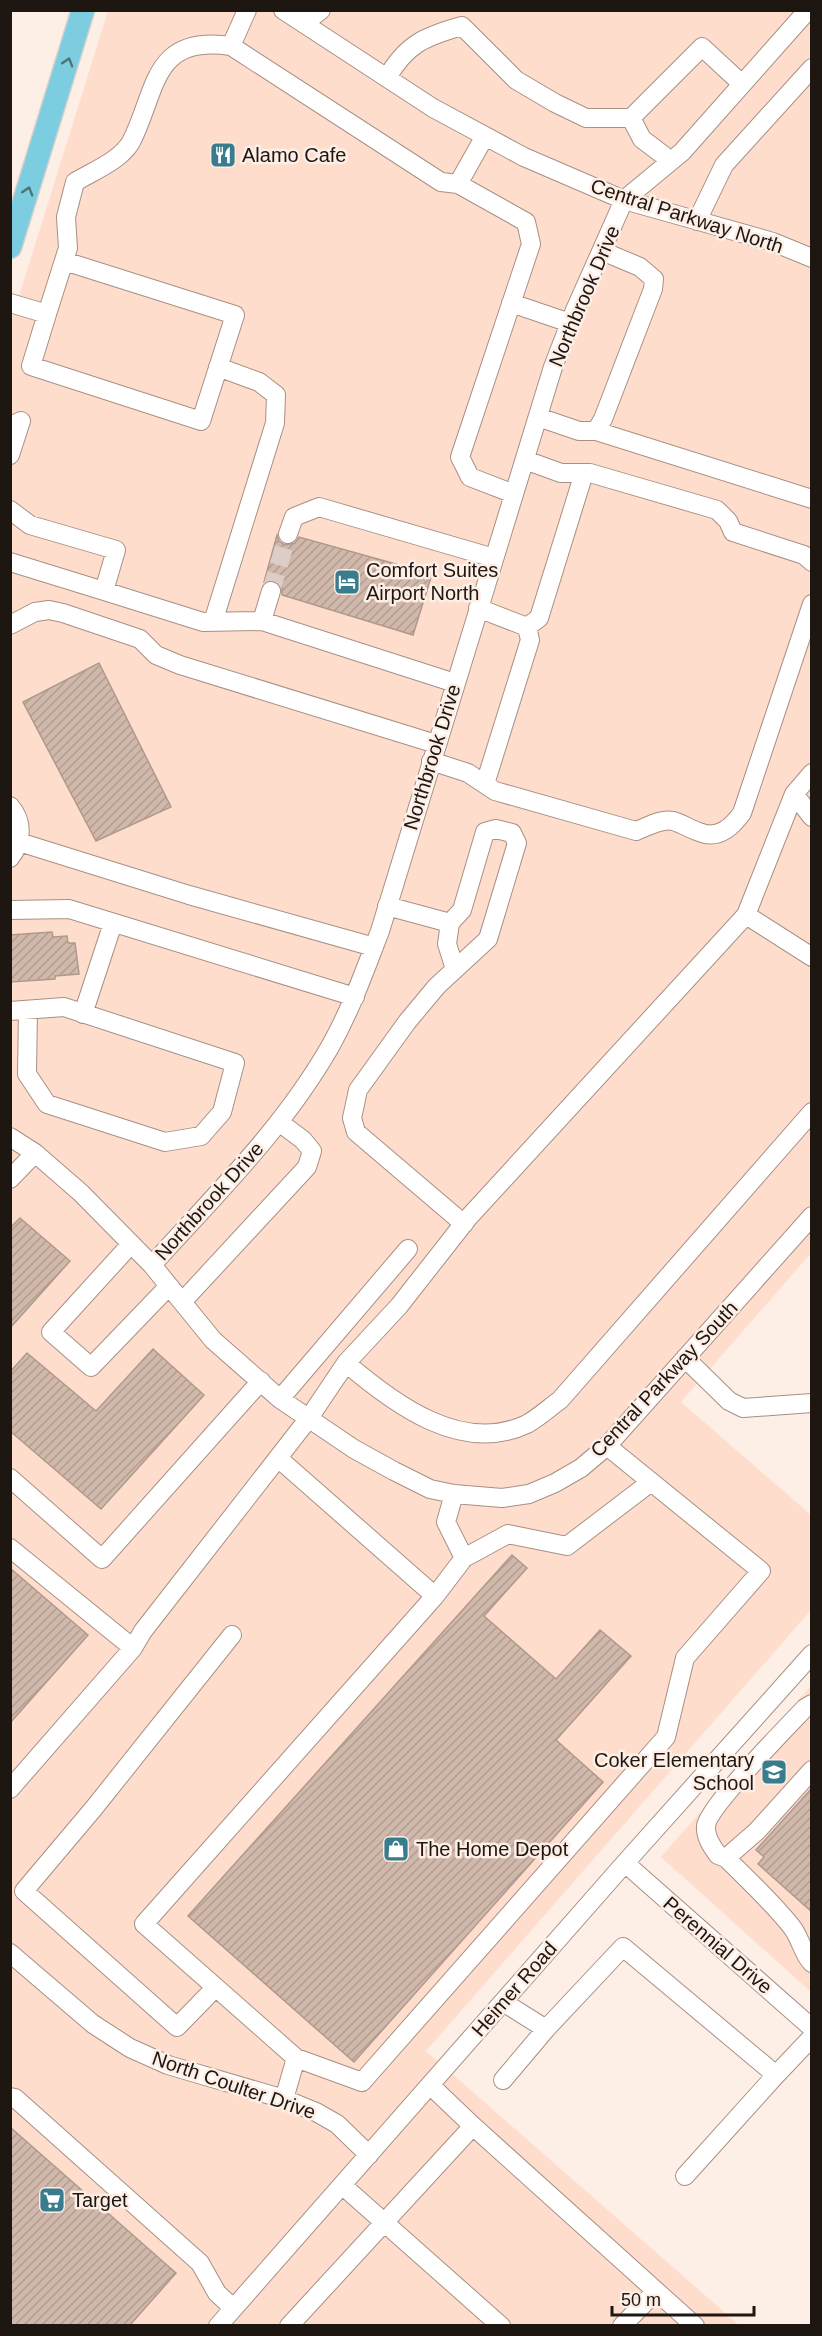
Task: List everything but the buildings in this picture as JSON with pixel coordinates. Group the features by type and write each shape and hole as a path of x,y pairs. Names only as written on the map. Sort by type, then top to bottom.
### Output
{"main road":[{"path":"10,247 84,12"}],"street":[{"path":"231,46 247,10"},
{"name":"Central Parkway North","path":"283,10 433,108 524,157 624,200 772,242 812,258"},
{"path":"304,23 321,10"},
{"path":"624,200 682,152 808,10"},
{"path":"387,78 397,60 427,36 462,26 516,80 586,118 631,118 702,47 742,84"},
{"path":"64,261 235,315 201,421 31,366 68,248 66,217 75,182 117,158 130,143 154,81 166,63 190,46 220,44 231,46 441,182 458,184 526,222 531,244 460,456 470,477 514,494"},
{"path":"697,221 724,165 812,68"},
{"path":"631,118 642,139 671,161"},
{"path":"458,184 485,136"},
{"name":"Northbrook Drive","path":"152,1265 260,1146 298,1097 331,1045 355,997 387,906 553,367 624,200"},
{"path":"596,431 603,419 653,289 654,279 640,267 602,251"},
{"path":"10,303 47,314"},
{"path":"511,303 570,323"},
{"path":"213,622 275,423 276,395 259,382 219,367"},
{"path":"538,417 579,431 596,431 812,499"},
{"path":"10,426 21,421 10,455"},
{"path":"525,460 561,473 590,473 717,510 728,521 733,532 804,555 812,562"},
{"path":"527,627 539,618 584,473"},
{"path":"288,534 294,517 319,507 494,558"},
{"path":"10,510 30,525 116,550 104,591"},
{"path":"10,562 203,622 262,621 455,683"},
{"path":"262,621 271,591"},
{"path":"10,625 35,612 49,610 63,613 140,639 156,655 180,665 433,753 495,791 636,831 671,820 702,834 713,834 732,828 742,813 812,604"},
{"path":"478,608 527,627"},
{"path":"485,784 530,640 527,627"},
{"path":"10,1789 133,1648 143,1631 309,1418 346,1363 399,1306 464,1224 746,915 794,794 812,773"},
{"path":"794,794 812,817"},
{"path":"10,806 19,821 15,850 374,946"},
{"path":"455,969 447,944 450,922 462,910 485,832 496,829 512,833 517,843 488,939 437,986 407,1023 358,1090 352,1118 356,1132 464,1224"},
{"path":"387,906 450,922"},
{"path":"10,910 69,909 355,997"},
{"path":"746,915 812,957"},
{"path":"83,1014 113,922"},
{"path":"64,1007 235,1064 222,1112 201,1136 165,1142 47,1104 27,1074 19,1010 64,1007"},
{"path":"346,1363 374,1387 431,1422 464,1432 502,1433 528,1424 560,1400 812,1112"},
{"path":"182,1302 307,1167 312,1151 303,1140 279,1122"},
{"name":"Central Parkway South","path":"10,1137 35,1153 81,1193 152,1265 213,1340 280,1399 354,1449 393,1471 430,1489 454,1494 502,1498 529,1494 581,1468 607,1446 812,1216"},
{"path":"10,1179 35,1153"},
{"path":"131,1244 51,1332 91,1367 169,1286"},
{"path":"280,1399 408,1249"},
{"path":"685,1358 729,1401 743,1408 812,1403"},
{"path":"10,1478 102,1559 261,1381"},
{"path":"607,1446 761,1571 685,1658 666,1737 362,2082 296,2058 144,1924 435,1596 464,1558 508,1534 567,1546 651,1482"},
{"path":"278,1458 435,1596"},
{"path":"454,1494 446,1522 464,1558"},
{"path":"10,1548 133,1648"},
{"path":"215,1988 177,2027 24,1891 94,1808 232,1635"},
{"name":"Heimer Road","path":"218,2325 624,1863 812,1654"},
{"path":"812,1704 805,1708 747,1770 712,1813 706,1824 707,1837 718,1855 726,1858 792,1926 802,1942 808,1960 812,1963"},
{"path":"726,1858 757,1831 812,1770"},
{"name":"Perennial Drive","path":"624,1863 812,2028"},
{"path":"503,2080 546,2029 623,1947 776,2075"},
{"name":"North Coulter Drive","path":"10,1953 93,2024 130,2048 168,2065 284,2099 316,2112 337,2124 369,2155"},
{"path":"503,2001 546,2029"},
{"path":"685,2176 812,2037"},
{"path":"284,2099 296,2058"},
{"path":"430,2085 695,2325"},
{"path":"10,2097 15,2098 200,2263 217,2294 233,2308"},
{"path":"289,2325 473,2126"},
{"path":"342,2185 501,2325"},
{"path":"622,2325 656,2291"}],"shaded area":[{"path":"108,11 811,11 811,1253 681,1402 811,1515 811,1610 426,2051 739,2325 11,2326 10,325"},
{"name":"Coker Elementary School","path":"811,1686 811,1992 661,1857"}],"tunnel":[{"path":"271,591 288,534"}],"place":[{"name":"Alamo Cafe","path":"223,155"},
{"name":"Comfort Suites Airport North","path":"347,582"},
{"name":"Coker Elementary School","path":"774,1772"},
{"name":"The Home Depot","path":"396,1849"},
{"name":"Target","path":"52,2200"}]}
